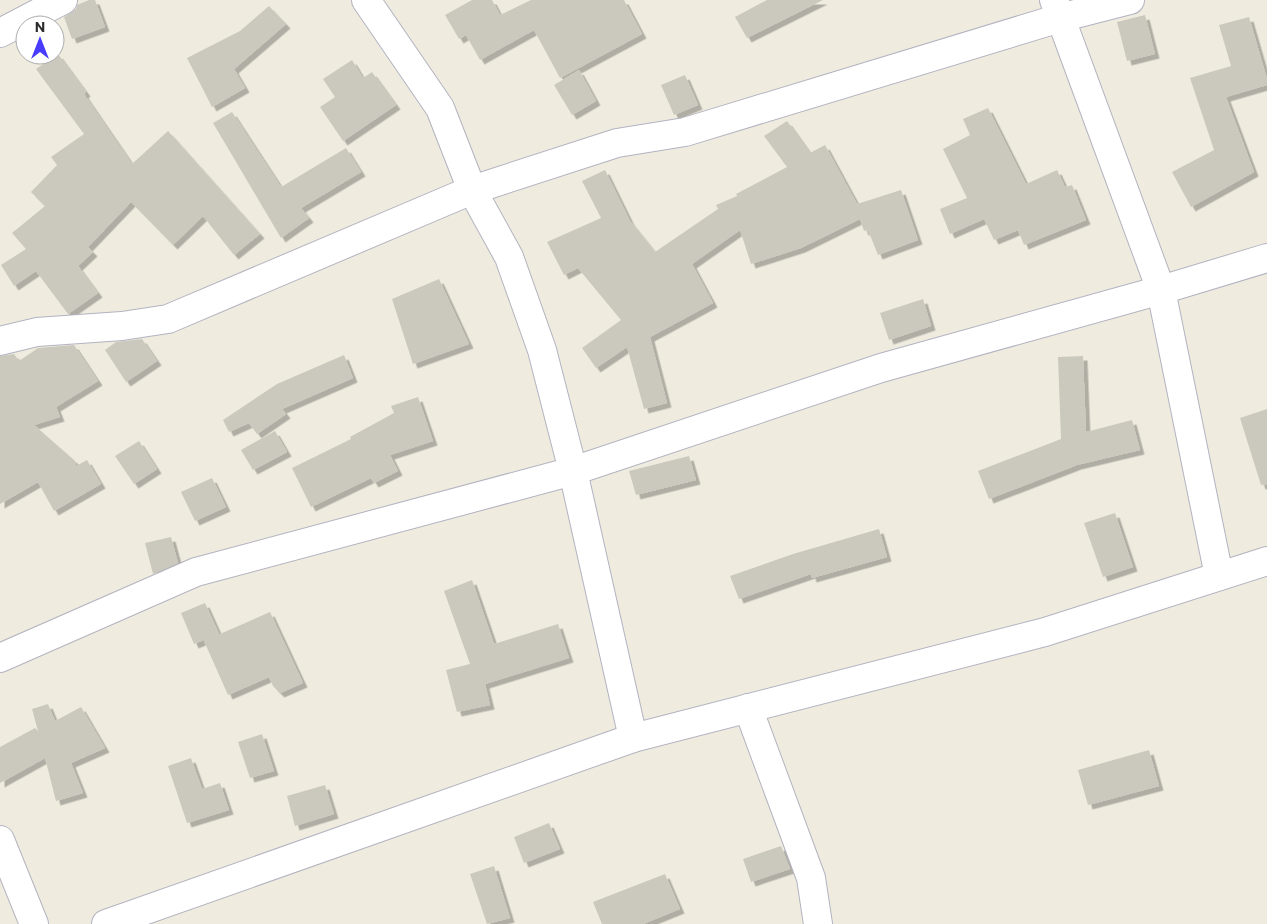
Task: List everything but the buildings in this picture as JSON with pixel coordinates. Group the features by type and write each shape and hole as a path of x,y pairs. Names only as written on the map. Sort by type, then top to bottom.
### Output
{"street":[{"path":"0,33 64,0"},
{"path":"366,0 440,108 472,190 509,257 542,350 573,471 633,738"},
{"path":"0,341 37,332 122,326 168,319 472,190 617,143 685,132 1057,9 1130,0"},
{"path":"1057,9 1161,290 1219,576"},
{"path":"0,658 196,572 573,471 881,368 1161,290 1267,258"},
{"path":"106,924 633,738 1045,632 1267,561"},
{"path":"748,708 811,878 818,924"},
{"path":"0,840 34,924"}]}
